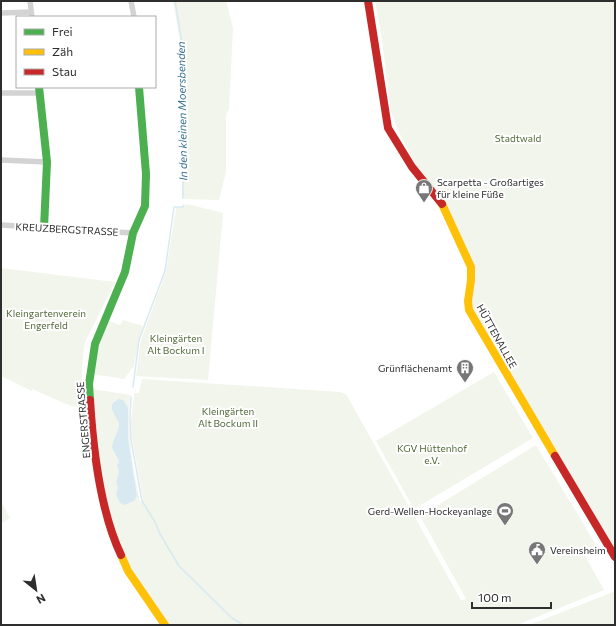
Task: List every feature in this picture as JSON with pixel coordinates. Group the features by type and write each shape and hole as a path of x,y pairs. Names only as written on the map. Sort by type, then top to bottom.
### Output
{"street":[{"path":"1,12 31,14 30,1"},
{"path":"131,1 134,16"},
{"name":"HÜTTENALLEE","path":"368,1 388,128 412,167 442,204 471,267 468,301 469,310 615,558"},
{"name":"ENGERSTRASSE","path":"139,88 146,174 145,206 133,233 125,272 95,344 89,377 90,409 100,483 116,545 128,571 164,625"},
{"path":"1,93 39,90 47,162 44,228"},
{"path":"1,160 47,162"},
{"name":"KREUZBERGSTRASSE","path":"1,225 133,233"}],"green space":[{"path":"173,1 226,1 233,28 229,109 226,114 226,172 219,200 183,199 181,173 181,48"},
{"name":"Stadtwald","path":"375,1 615,1 615,552 469,305 475,277 474,269 443,200 418,170 397,128 391,112 382,40"},
{"name":"Kleingärten Alt Bockum I","path":"187,204 223,213 208,380 136,376 141,340 166,272 176,208 184,207"},
{"name":"Kleingartenverein Engerfeld","path":"1,268 115,282 85,342 82,366 82,407 71,406 32,389 32,391 1,376"},
{"path":"107,320 120,325 123,320 143,326 134,366 124,379 93,374 97,344"},
{"name":"KGV Hüttenhof e.V.","path":"494,372 533,438 414,509 376,441"},
{"name":"Kleingärten Alt Bockum II","path":"142,379 340,392 346,394 461,600 466,599 420,516 536,445 599,550 585,556 604,590 517,625 167,625 141,588 118,546 101,476 92,389 130,395 129,422 133,462 140,502 143,499 132,438 131,421 134,393 139,393","holes":["116,400 127,415 128,438 137,496 130,504 118,488 116,482 119,472 117,465 119,461 112,448 119,426 118,419 112,408"]},
{"path":"1,501 10,518 1,524"},
{"path":"615,591 615,625 529,625 608,594"}],"shaded area":[{"path":"119,399 123,400 128,408 128,438 137,496 134,501 125,505 120,503 116,494 118,488 116,482 119,472 117,465 119,461 112,448 119,423 113,411 112,404"}],"waterway":[{"name":"In den kleinen Moersbenden","path":"175,1 183,49 183,198"},
{"name":"In den kleinen Moersbenden","path":"133,387 139,340 165,271 174,207 183,207 184,205"},
{"name":"In den kleinen Moersbenden","path":"131,397 131,440 142,501 179,566 232,618 243,625"}],"traffic: fast":[{"path":"39,88 47,162 44,228"},
{"path":"90,400 89,384 95,344 125,272 133,233 145,206 146,174 139,88"}],"traffic: slow":[{"path":"442,204 471,267 468,301 469,310 555,456"},
{"path":"121,555 128,571 165,625"}],"traffic: jam":[{"path":"368,1 388,128 412,167 442,204"},
{"path":"90,400 93,438 99,479 108,519 121,555"},
{"path":"555,456 615,557"}],"place":[{"name":"Scarpetta - Großartiges für kleine Füße","path":"424,203"},
{"name":"Grünflächenamt","path":"465,383"},
{"name":"Gerd-Wellen-Hockeyanlage","path":"505,526"},
{"name":"Vereinsheim","path":"537,565"}]}
